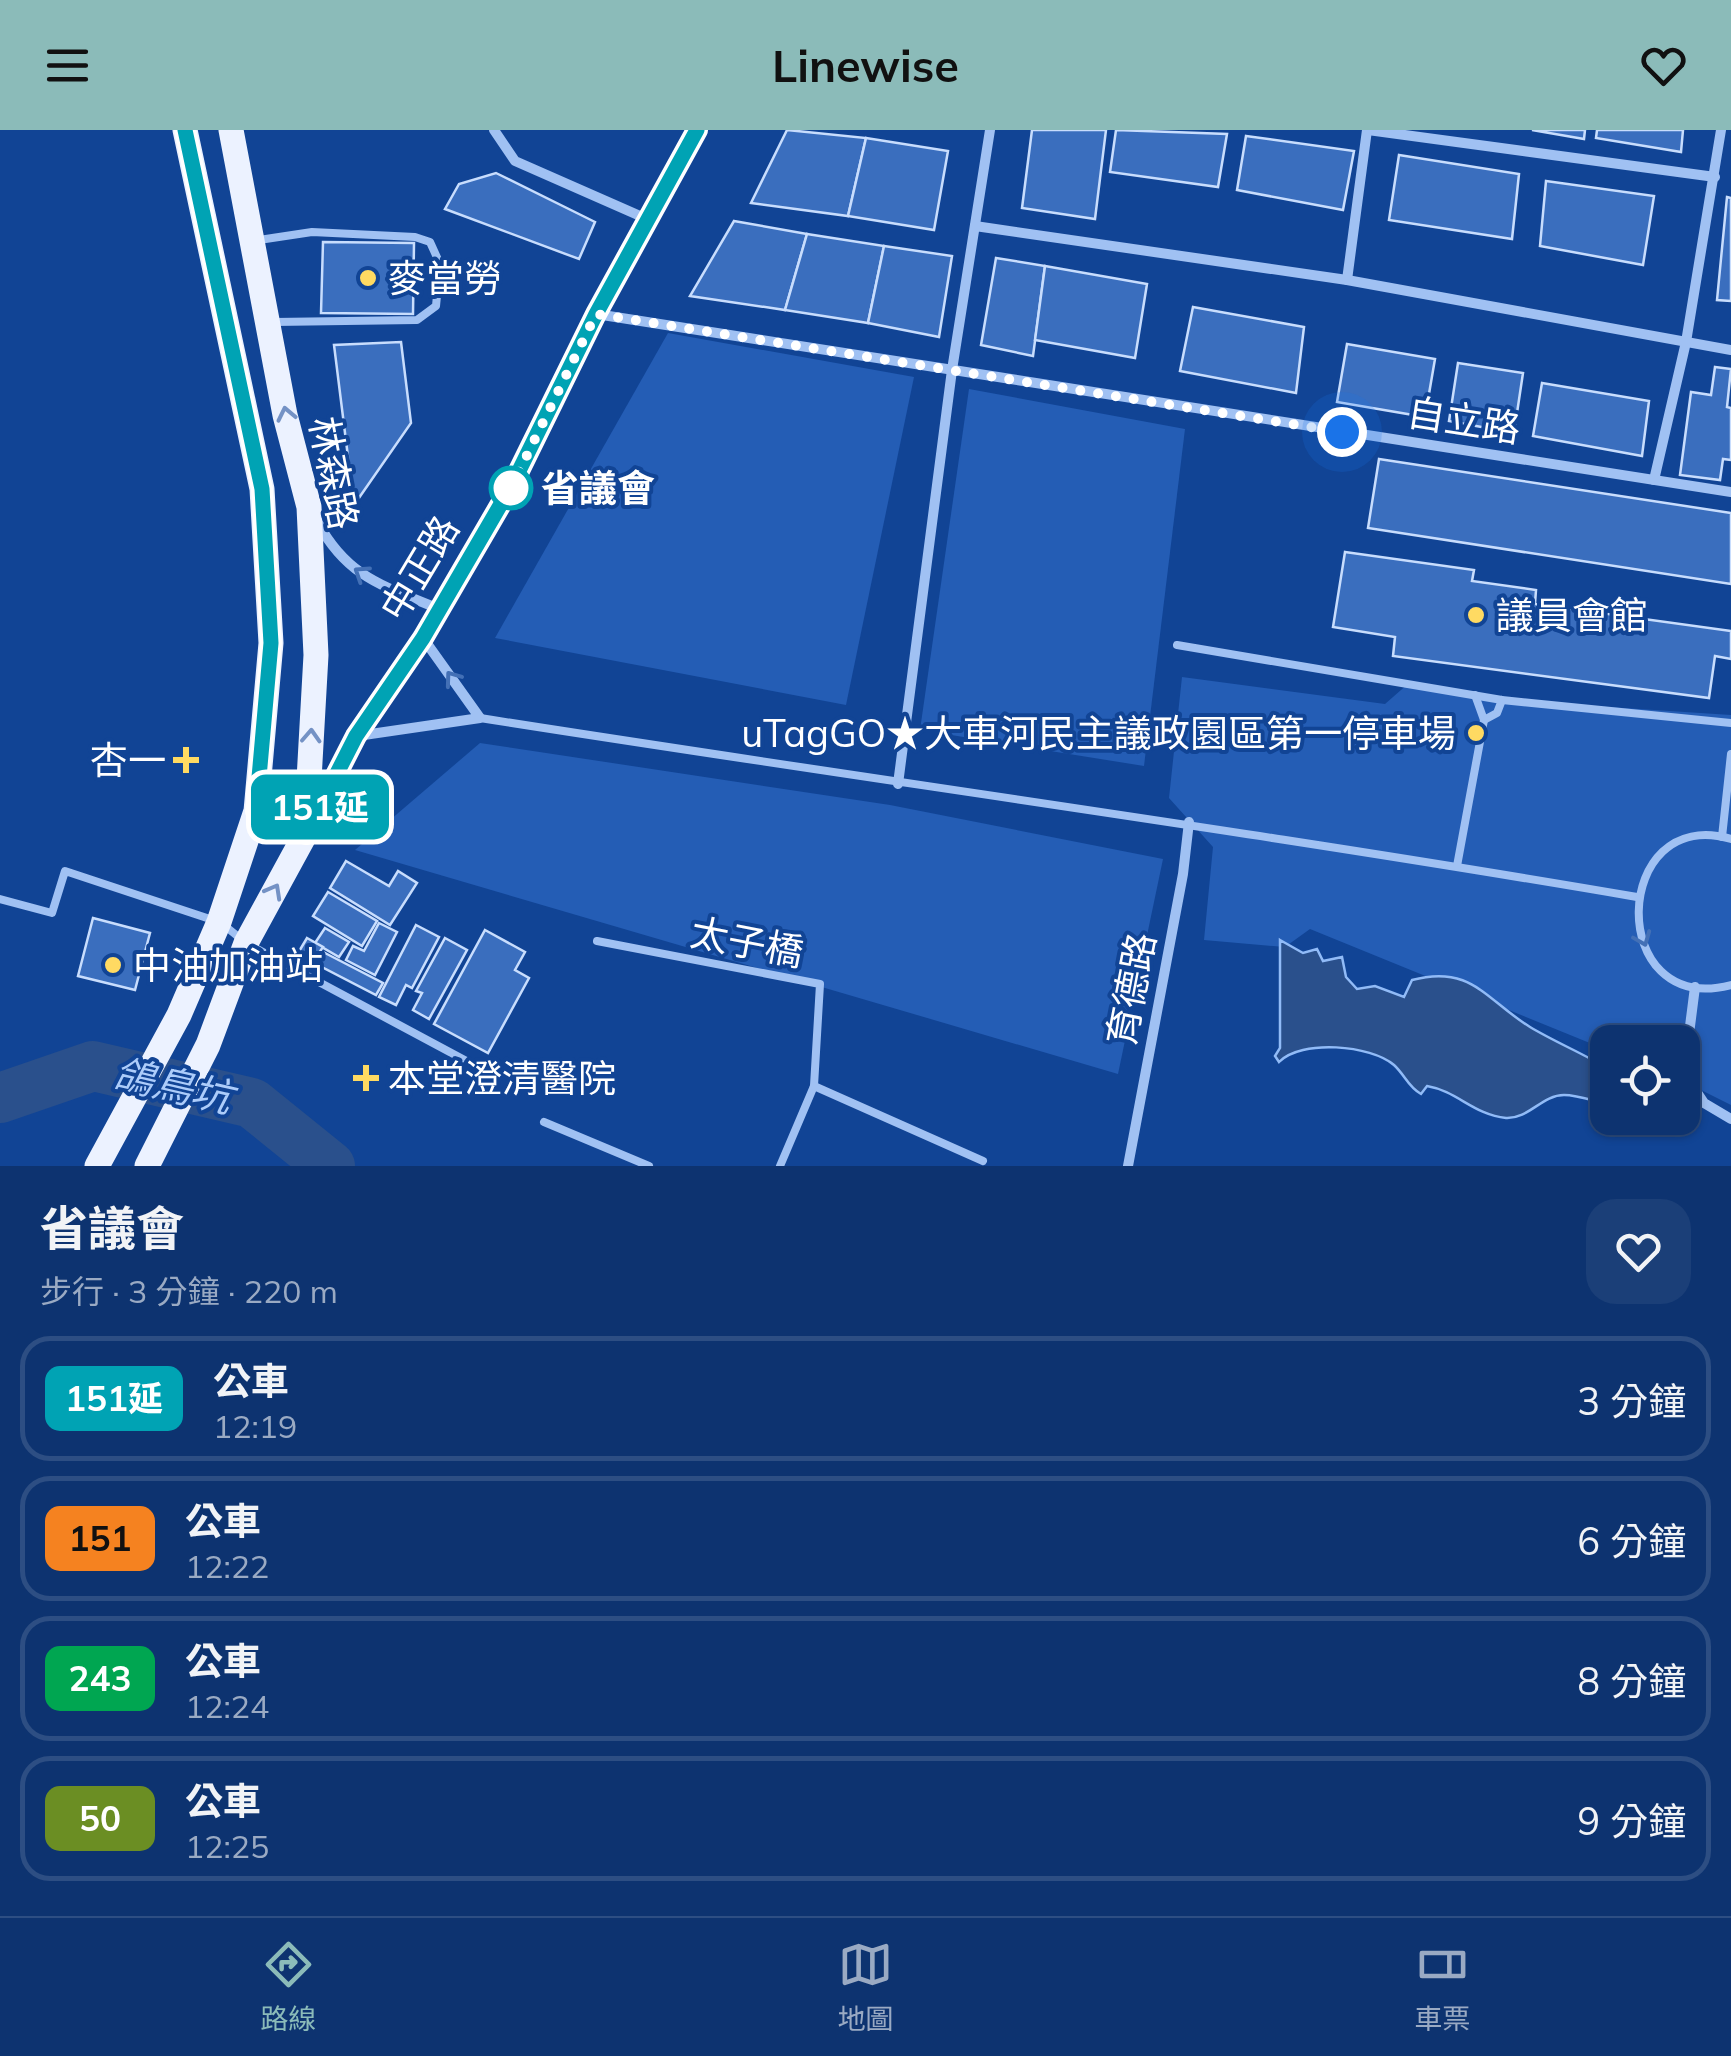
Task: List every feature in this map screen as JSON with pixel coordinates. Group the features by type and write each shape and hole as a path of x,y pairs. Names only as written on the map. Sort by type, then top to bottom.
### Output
{"main road":[{"name":"林森路","path":"185,130 262,489 271,643 256,811"},
{"name":"林森路","path":"231,130 285,415 309,507 316,655 306,834"},
{"path":"98,1166 170,1032 219,922 256,811"},
{"name":"中正路","path":"147,1166 208,1045 246,943 306,834"}],"street":[{"path":"494,130 515,161 647,219"},
{"name":"中正路","path":"306,834 356,736 423,638 512,485 596,314 697,130"},
{"path":"898,784 952,370 990,130"},
{"path":"1347,280 1368,130 1715,177"},
{"path":"1654,480 1686,342 1721,130"},
{"path":"975,226 1347,280 1731,350"},
{"name":"自立路","path":"596,314 1731,492"},
{"path":"309,507 336,556 370,580 439,609"},
{"path":"356,736 480,718 423,638"},
{"path":"256,811 306,834"},
{"name":"育德路","path":"1128,1166 1184,874 1189,822"},
{"path":"1695,987 1684,1073 1704,1103 1731,1119"}],"lane":[{"path":"254,240 312,232 416,237 430,242 440,264 436,306 417,320 269,322"},
{"path":"1177,645 1502,700 1731,723"},
{"path":"1457,866 1484,720 1475,695"},
{"path":"1484,720 1497,713 1502,700"},
{"path":"480,718 898,784 1189,822 1637,897"},
{"path":"1731,754 1727,838 1678,844 1659,857 1645,875 1637,897 1636,920 1648,953 1673,978 1695,987 1731,986"},
{"path":"0,899 52,913 66,871 219,922 246,943 487,1072"},
{"name":"太子橋","path":"597,942 820,984 814,1086 780,1166"},
{"path":"814,1086 984,1160"},
{"path":"544,1122 649,1166"}],"shaded area":[{"path":"668,333 914,377 846,705 495,638"},
{"path":"969,389 1185,429 1144,766 920,730"},
{"path":"1182,677 1385,704 1409,683 1502,700 1731,715 1731,1105 1700,1090 1700,1025 1590,1025 1590,1043 1310,929 1285,947 1204,940 1213,847 1169,798"},
{"path":"480,743 890,805 1163,859 1118,1074 355,850"},
{"path":"1280,940 1303,953 1317,949 1323,961 1342,957 1346,977 1357,989 1375,986 1404,997 1412,980 1432,976 1449,977 1477,987 1530,1027 1590,1059 1590,1100 1556,1096 1522,1115 1506,1118 1484,1112 1438,1089 1427,1086 1421,1094 1394,1065 1369,1053 1319,1048 1303,1050 1279,1062 1275,1056 1280,1048"}],"building":[{"path":"787,130 866,138 848,216 751,203"},
{"path":"1032,130 1106,130 1095,219 1022,208"},
{"path":"1116,130 1227,134 1218,187 1110,172"},
{"path":"1532,130 1585,130 1584,139"},
{"path":"1597,130 1683,130 1681,152 1596,138"},
{"path":"1246,136 1354,151 1343,210 1237,190"},
{"path":"866,138 948,151 934,230 848,216"},
{"path":"1399,155 1519,174 1512,239 1389,220"},
{"path":"496,173 595,222 579,259 445,209 459,184"},
{"path":"1546,181 1654,196 1643,265 1540,246"},
{"path":"1727,197 1731,198 1731,301 1717,300"},
{"path":"734,221 807,234 785,310 690,296"},
{"path":"807,234 884,246 868,323 785,310"},
{"name":"麥當勞","path":"323,242 414,243 413,314 321,313"},
{"path":"884,246 952,256 939,337 868,323"},
{"path":"996,258 1045,266 1033,356 981,345"},
{"path":"1045,266 1147,284 1135,358 1035,340"},
{"path":"1193,307 1304,327 1296,393 1180,371"},
{"path":"401,342 411,423 354,505 334,345"},
{"path":"1347,344 1435,359 1425,417 1337,402"},
{"path":"1458,363 1523,373 1514,433 1449,421"},
{"path":"1715,367 1731,369 1727,407 1731,408 1731,460 1723,459 1720,480 1680,475 1691,392 1711,395"},
{"path":"1542,383 1649,401 1642,456 1533,436"},
{"name":"議員會館","path":"1379,459 1731,513 1731,584 1368,528"},
{"name":"議員會館","path":"1345,552 1474,570 1472,581 1536,590 1535,604 1731,631 1731,659 1715,656 1709,698 1393,656 1395,637 1333,627"},
{"path":"346,861 389,886 398,871 417,883 390,925 330,888"},
{"path":"328,892 377,921 362,946 313,916"},
{"path":"93,918 150,933 135,990 78,976"},
{"path":"379,923 397,932 375,975 346,960 353,946 364,951"},
{"path":"416,925 439,937 412,988 406,985 396,1005 379,997"},
{"path":"325,928 349,942 339,957 315,943"},
{"path":"485,930 525,952 515,970 529,978 488,1053 434,1024"},
{"path":"307,938 323,947 313,962 298,953"},
{"path":"445,938 467,950 429,1019 413,1010 422,993 416,991"},
{"path":"325,953 383,983 376,995 318,965"}],"waterway":[{"name":"鴿鳥坑","path":"0,1098 93,1066 252,1103 330,1166"}],"bus line":[{"name":"151延","path":"185,130 262,489 271,643 256,811 306,834 356,736 423,638 512,485 596,314 697,130"}],"place":[{"name":"麥當勞","path":"368,278"},
{"name":"省議會","path":"511,488"},
{"name":"議員會館","path":"1476,615"},
{"name":"uTagGO★大車河民主議政園區第一停車場","path":"1476,733"},
{"name":"杏一","path":"186,760"},
{"name":"中油加油站","path":"113,965"},
{"name":"本堂澄清醫院","path":"366,1078"}],"route":[{"path":"511,488 596,314 1342,432"}]}
